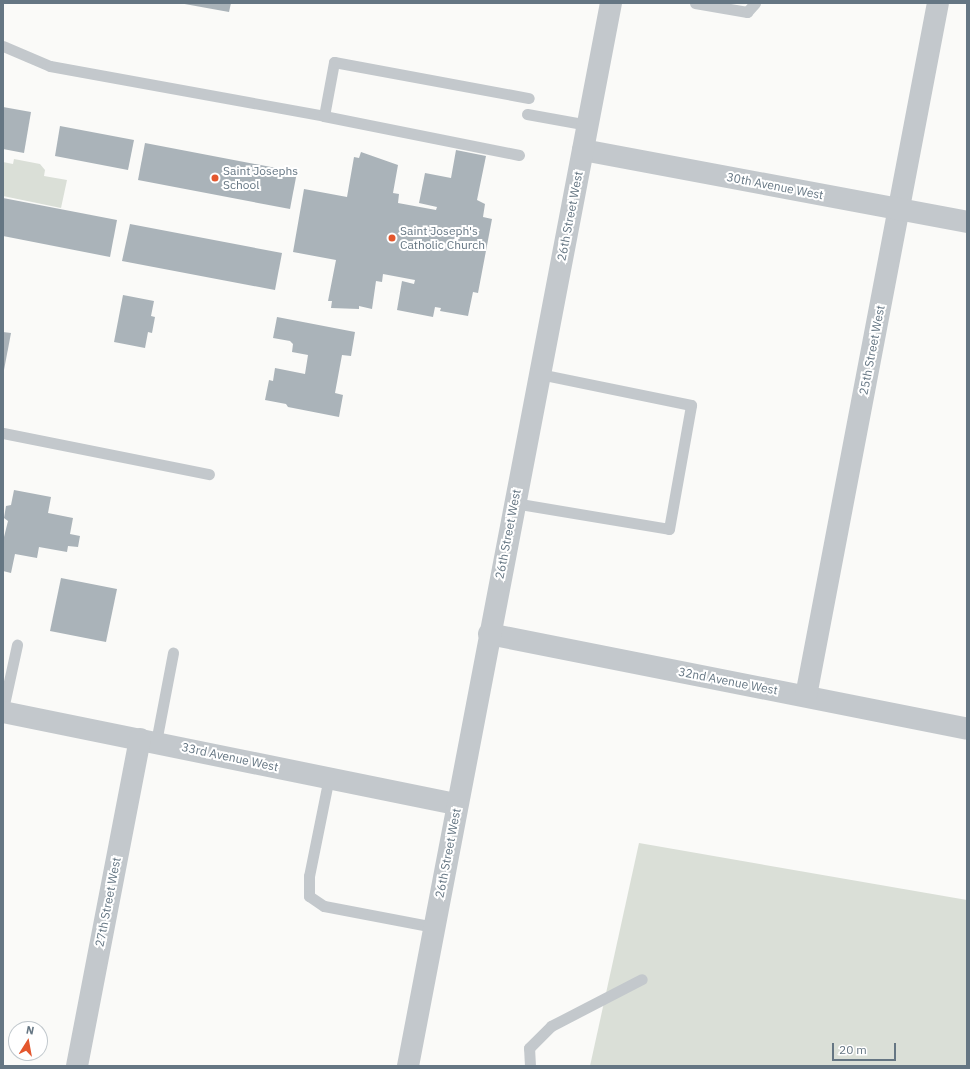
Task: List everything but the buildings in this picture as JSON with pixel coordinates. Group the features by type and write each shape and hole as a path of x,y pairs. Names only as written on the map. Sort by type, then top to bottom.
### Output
{"street":[{"name":"26th Street West","path":"408,1066 514,503 611,3"},
{"name":"25th Street West","path":"806,696 938,3"},
{"name":"30th Avenue West","path":"583,150 967,222"},
{"name":"32nd Avenue West","path":"489,634 967,728"},
{"name":"33rd Avenue West","path":"3,712 148,740 457,804"},
{"name":"27th Street West","path":"77,1066 148,740"}],"lane":[{"path":"695,3 747,12 755,3"},
{"path":"3,46 50,66 324,116 519,155"},
{"path":"324,116 334,62 529,98"},
{"path":"526,114 588,126"},
{"path":"514,503 669,529 691,405 540,374"},
{"path":"3,432 209,474"},
{"path":"3,708 17,645"},
{"path":"148,740 173,653"},
{"path":"328,777 309,876 309,896 324,906 434,927"},
{"path":"530,1066 529,1048 551,1026 642,979"}],"shaded area":[{"path":"14,159 40,164 45,170 44,176 67,180 61,208 3,196 3,162 13,164"},
{"path":"639,843 967,900 967,1066 590,1066"}],"place":[{"name":"Saint Josephs School","path":"215,178"},
{"name":"Saint Joseph's Catholic Church","path":"392,238"}]}
